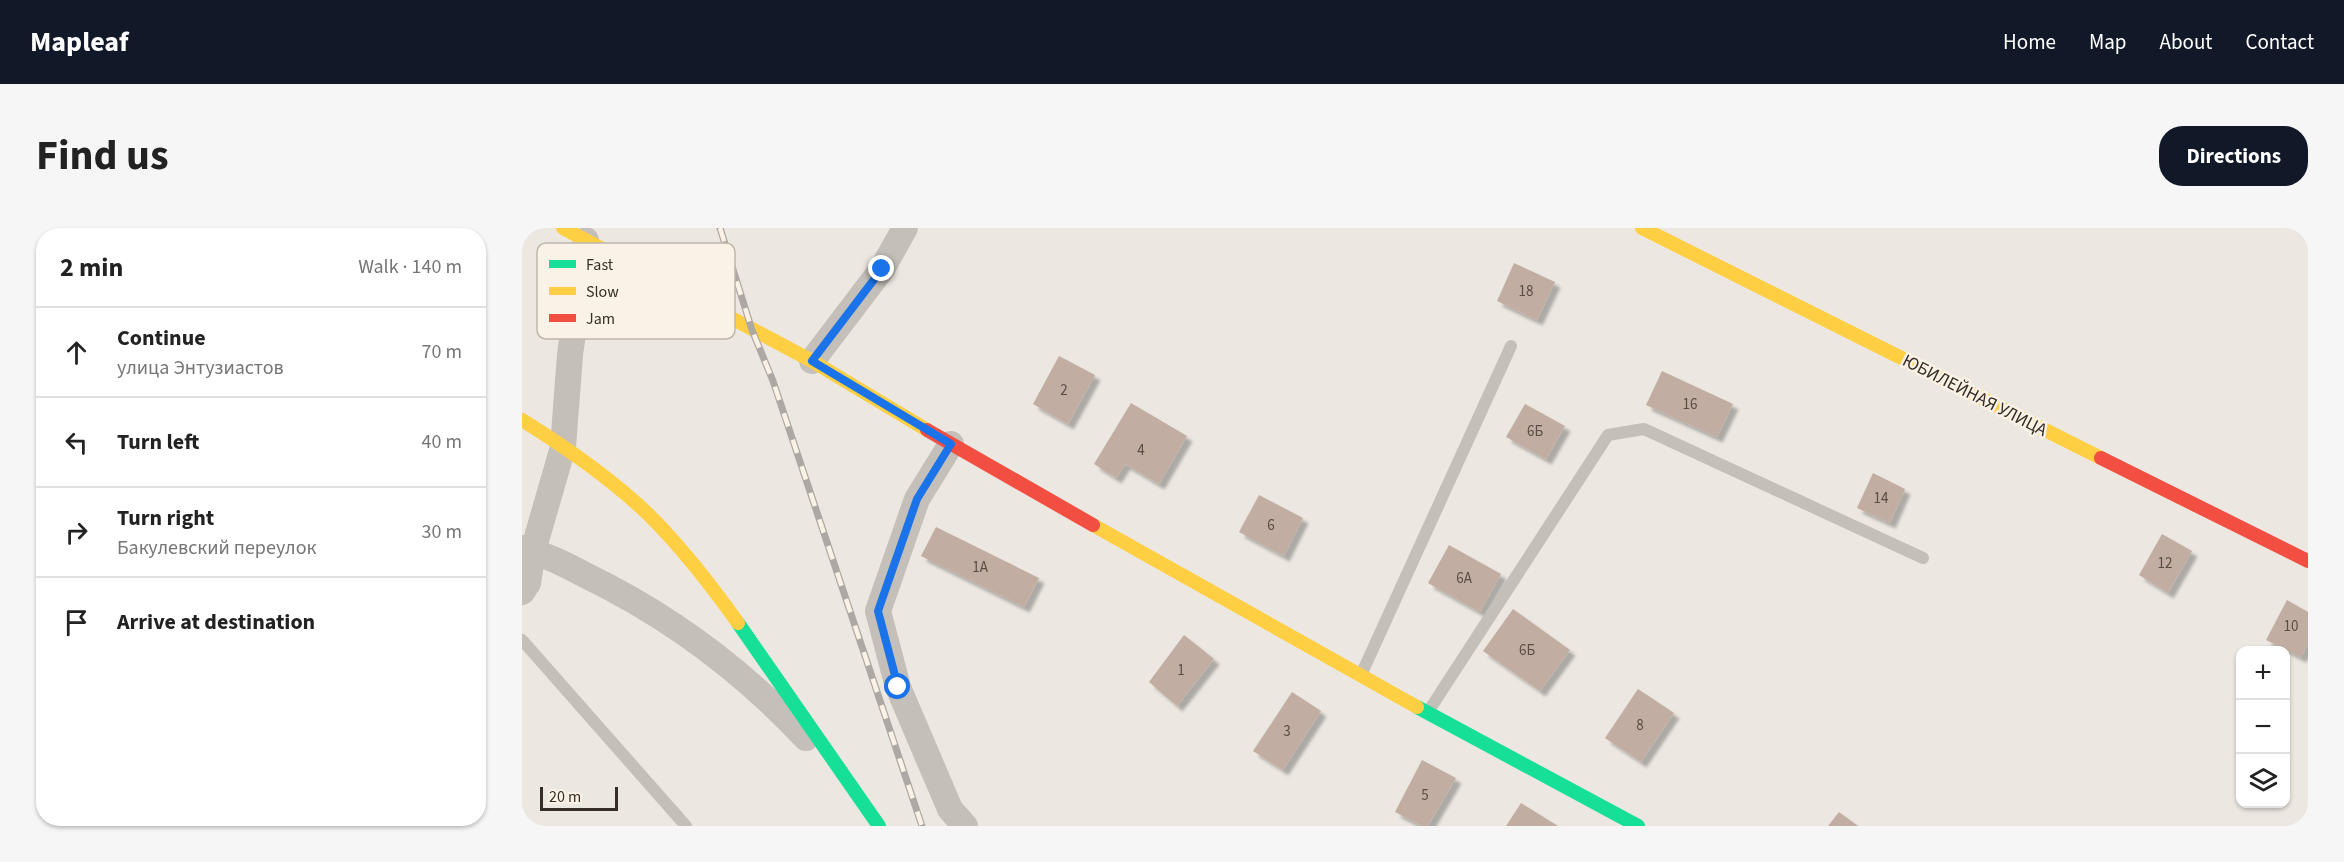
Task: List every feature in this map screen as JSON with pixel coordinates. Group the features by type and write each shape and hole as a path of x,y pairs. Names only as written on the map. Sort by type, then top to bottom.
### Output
{"street":[{"path":"563,228 592,243"},
{"path":"812,361 882,269 905,228"},
{"name":"ЮБИЛЕЙНАЯ УЛИЦА","path":"1642,228 2308,561"},
{"path":"735,320 812,361 951,444 1361,676 1638,826"},
{"path":"522,592 528,583 528,549 563,447 572,339"},
{"path":"522,420 563,447 630,498 691,562 748,638 879,826"},
{"path":"951,444 917,499 878,611 898,687 950,809 965,826"},
{"path":"528,549 559,561 633,600 694,641 752,685 829,763 879,826"}],"lane":[{"path":"1361,676 1511,346"},
{"path":"1428,712 1608,435 1644,429 1923,558"},
{"path":"522,640 686,826"}],"building":[{"path":"1514,263 1555,282 1537,320 1497,301"},
{"path":"1059,356 1095,375 1068,424 1033,404"},
{"path":"1662,371 1733,404 1717,437 1646,405"},
{"path":"1131,403 1187,436 1159,484 1125,464 1116,478 1094,464"},
{"path":"1525,404 1565,426 1546,459 1506,437"},
{"path":"1873,473 1905,489 1890,523 1857,508"},
{"path":"1259,495 1303,518 1284,556 1239,532"},
{"path":"936,527 1039,578 1024,607 921,556"},
{"path":"2162,534 2192,551 2168,593 2139,575"},
{"path":"1449,545 1501,574 1480,612 1428,583"},
{"path":"2287,600 2308,612 2308,644 2301,657 2290,652 2290,646 2278,646 2266,640"},
{"path":"1513,609 1570,650 1540,691 1483,651"},
{"path":"1184,635 1214,659 1177,706 1149,682"},
{"path":"1638,689 1674,713 1641,762 1605,738"},
{"path":"1292,692 1321,711 1283,770 1253,751"},
{"path":"1422,760 1456,778 1428,826 1422,826 1395,812"},
{"path":"1521,803 1558,826 1506,826"},
{"path":"1839,812 1858,826 1828,826"}],"railway":[{"path":"720,228 725,243"},
{"path":"735,276 752,330 773,381 922,826"}],"traffic: fast":[{"path":"738,623 879,826"},
{"path":"1417,707 1638,826"}],"traffic: slow":[{"path":"563,228 591,243"},
{"path":"1642,228 2101,458"},
{"path":"735,320 812,361 927,430"},
{"path":"522,420 589,465 650,516 674,541 738,623"},
{"path":"1093,525 1417,707"}],"traffic: jam":[{"path":"927,430 1093,525"},
{"path":"2101,458 2308,561"}],"route":[{"path":"882,269 812,361 951,444 917,499 878,611 898,687"}]}
